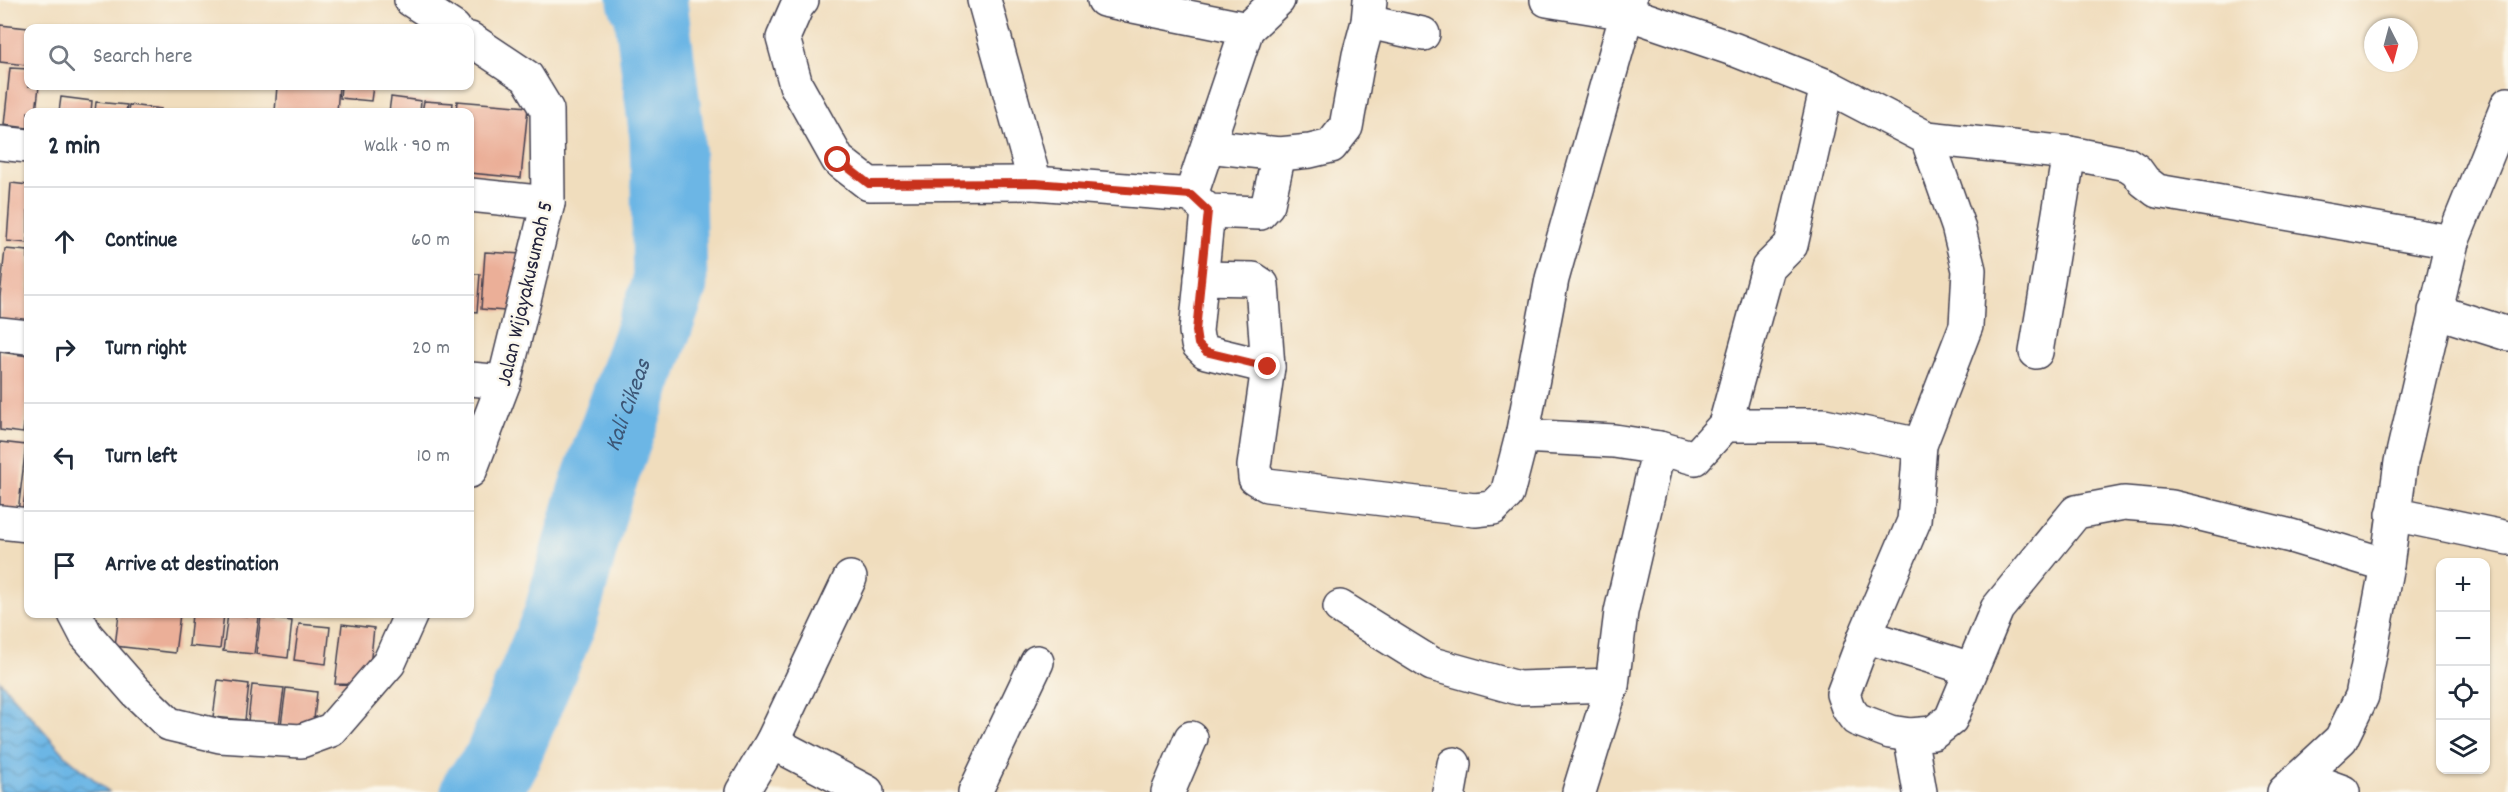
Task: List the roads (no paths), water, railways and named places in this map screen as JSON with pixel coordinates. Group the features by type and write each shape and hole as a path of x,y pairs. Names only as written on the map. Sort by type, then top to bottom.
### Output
{"street":[{"path":"411,0 448,24"},
{"path":"802,0 783,38 796,85 838,160 869,184 1035,183 1200,203 1260,213 1268,204 1279,154"},
{"path":"984,0 1035,183"},
{"path":"1104,0 1247,29"},
{"path":"1268,367 1206,352 1198,344 1196,331 1201,278 1200,203 1208,146 1247,29 1278,0"},
{"path":"1547,0 1628,7 1827,86 1927,138 2069,153 2127,164 2136,170 2144,182 2157,191 2452,242"},
{"path":"1201,278 1253,279 1262,285 1268,367 1254,466 1255,478 1267,485 1475,510 1493,508 1508,495 1522,436 1552,279 1628,7"},
{"path":"1208,146 1279,154 1331,146 1346,127 1369,11 1422,34"},
{"name":"Jalan Wijayakusumah 5","path":"474,42 527,76 547,110 548,203 504,382 474,461"},
{"path":"1522,436 1614,441 1659,448 1695,458 1725,425 1768,268 1791,245 1827,86"},
{"path":"2293,784 2341,739 2362,696 2387,565 2401,462 2452,242 2508,104"},
{"path":"1927,138 1958,225 1969,270 1966,326 1920,446 1914,520 1865,636 1844,694 1848,708 1856,719 1890,732 1910,735 1933,733 1951,718 1997,609 2076,512 2124,502 2172,507 2291,536 2387,565"},
{"path":"0,143 24,146"},
{"path":"2036,352 2069,153"},
{"path":"474,195 548,203"},
{"path":"2435,311 2508,334"},
{"path":"0,334 24,337"},
{"path":"474,379 504,382"},
{"path":"1725,425 1824,425 1920,446"},
{"path":"1579,792 1612,685 1621,612 1659,448"},
{"path":"2393,514 2508,538"},
{"path":"742,792 772,742 850,578"},
{"path":"1340,608 1432,664 1518,688 1612,685"},
{"path":"77,618 86,635 135,691 169,724 220,736 301,741 331,730 389,663 409,618"},
{"path":"1865,636 1971,669"},
{"path":"975,792 1037,662"},
{"path":"1910,735 1920,792"},
{"path":"1167,792 1191,738"},
{"path":"772,742 867,792"},
{"path":"2293,784 2343,792"}],"water":[{"path":"0,681 66,756 109,792 0,792"}],"waterway":[{"name":"Kali Cikeas","path":"478,792 500,763 560,619 595,492 670,284 667,137 650,3 645,0"}]}
